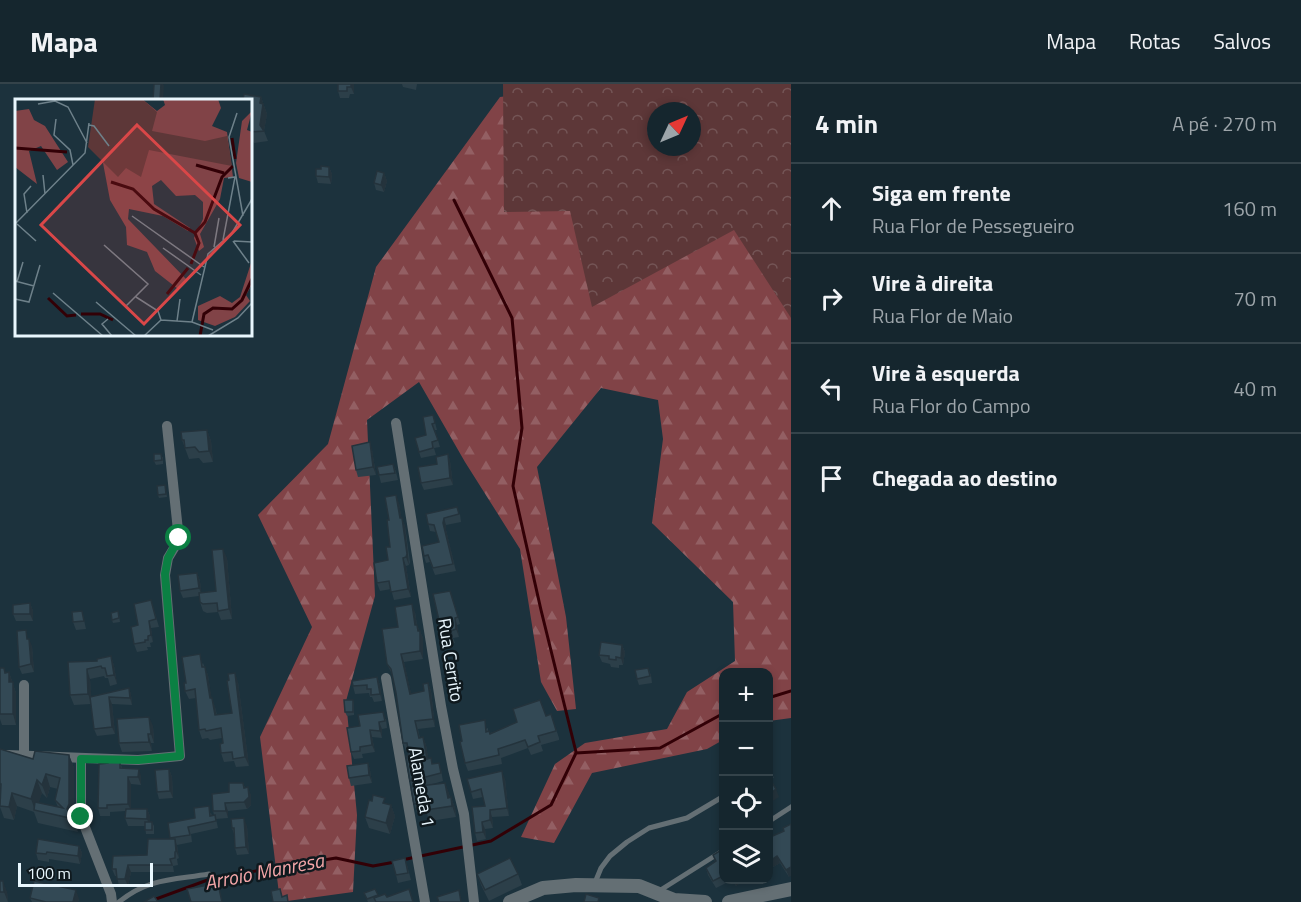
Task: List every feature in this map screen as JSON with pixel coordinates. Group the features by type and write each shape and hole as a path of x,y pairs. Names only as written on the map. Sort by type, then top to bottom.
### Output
{"street":[{"name":"Rua Cerrito","path":"396,423 441,706 464,814 474,902"},
{"path":"7,755 138,760 180,756 165,574 168,558 179,540 167,426"},
{"name":"Alameda 1","path":"386,678 425,902"},
{"path":"24,685 24,756"},
{"path":"81,759 81,817 111,894 112,902"},
{"path":"510,902 543,888 594,885 639,886 675,901 705,902"},
{"path":"729,902 791,889"}],"lane":[{"path":"594,885 601,868 610,856 627,842 649,828 687,818 719,798"},
{"path":"773,819 791,807"},
{"path":"658,892 719,853"},
{"path":"119,902 132,891 148,884 209,874"}],"green space":[{"path":"503,84 791,84 791,318 734,230 592,307 570,211 504,212"},
{"path":"791,84 791,718 773,720 773,668 724,668 735,661 733,602 652,523 663,439 658,400 601,388 537,467 566,617 576,709 557,711 541,682 520,549 465,462 419,382 367,420 375,596 346,701 357,815 353,892 280,902 260,737 312,627 258,515 328,444 376,267 500,97 589,85 647,139 647,156 701,156 701,109"},
{"path":"719,671 719,742 707,749 592,773 554,843 521,837 555,764 585,743 667,729 687,692"}],"building":[{"path":"154,84 161,84 160,99 153,99"},
{"path":"338,84 351,84 351,87 347,87 347,91 338,91"},
{"path":"244,94 261,97 260,103 263,104 260,125 264,131 252,132 252,99 243,99"},
{"path":"321,166 329,167 329,177 316,176 316,169 321,169"},
{"path":"377,171 384,173 381,185 374,183"},
{"path":"433,415 435,423 432,424 438,440 432,442 433,448 419,452 415,438 426,435 423,417"},
{"path":"207,430 209,451 199,452 195,447 185,448 181,432"},
{"path":"370,442 373,467 356,470 352,446"},
{"path":"154,454 161,454 162,460 154,461"},
{"path":"448,454 450,478 421,483 418,467 437,464 436,457"},
{"path":"393,464 395,473 379,475 377,467"},
{"path":"165,485 166,494 158,495 157,486"},
{"path":"396,495 407,554 403,558 408,589 391,592 389,581 377,583 374,563 388,560 386,547 390,547 387,520 389,520 385,497"},
{"path":"457,507 459,514 444,518 443,523 453,564 433,568 428,555 424,556 422,546 439,542 434,525 428,524 426,514"},
{"path":"223,549 229,609 218,611 217,603 203,604 200,602 199,593 216,591 212,550"},
{"path":"197,573 199,588 180,591 178,575"},
{"path":"450,591 458,617 455,618 456,629 451,631 452,636 443,638 433,594"},
{"path":"151,600 156,619 149,621 151,635 145,642 134,644 131,627 138,625 134,604"},
{"path":"30,603 30,614 13,614 13,605"},
{"path":"412,604 415,625 420,631 420,651 401,654 410,694 424,691 423,684 428,683 433,719 415,721 419,738 423,737 427,759 431,758 432,764 439,763 441,773 410,781 406,756 409,755 407,743 403,743 396,693 391,669 387,664 382,629 398,627 395,607"},
{"path":"82,611 84,621 73,622 72,612"},
{"path":"118,611 119,618 112,620 111,613"},
{"path":"26,630 31,664 19,667 17,631"},
{"path":"601,642 622,645 621,658 616,657 616,660 609,659 609,656 599,655"},
{"path":"200,654 215,715 232,713 227,681 229,680 228,674 235,673 245,757 233,759 232,752 221,753 220,744 223,743 221,728 199,730 195,689 185,691 182,657"},
{"path":"111,656 114,675 107,676 105,668 101,666 87,669 88,694 70,695 68,662 97,661 97,659"},
{"path":"0,668 4,668 5,673 9,672 9,682 13,682 13,714 0,714"},
{"path":"648,668 650,676 637,679 635,670"},
{"path":"377,677 380,694 371,695 371,689 367,689 367,685 353,686 352,681"},
{"path":"129,688 130,698 109,697 112,727 94,729 90,697"},
{"path":"344,700 353,700 353,712 345,712"},
{"path":"540,700 546,716 551,714 556,731 538,736 540,742 528,747 525,740 498,749 499,755 465,763 459,725 485,720 486,732 489,731 490,734 517,722 513,709"},
{"path":"383,712 385,721 379,722 380,731 370,730 372,745 360,747 360,751 351,752 347,728 360,726 358,715"},
{"path":"149,717 151,734 148,734 149,742 119,743 117,719"},
{"path":"0,749 33,759 35,751 69,755 69,804 67,809 74,819 34,810 35,802 63,808 55,800 60,778 46,774 42,785 37,780 31,799 12,793 9,807 0,806"},
{"path":"108,761 120,762 120,768 139,769 138,777 128,777 128,804 98,808 99,764 108,763"},
{"path":"368,763 369,775 349,778 347,766"},
{"path":"169,769 170,791 157,792 155,770"},
{"path":"502,771 507,808 490,810 490,820 482,822 483,832 475,833 472,807 485,806 481,789 471,792 467,779"},
{"path":"229,783 243,783 244,788 248,787 249,797 244,802 225,803 226,811 213,811 212,794 229,792"},
{"path":"445,783 452,806 426,810 425,803 414,804 411,787"},
{"path":"373,795 385,798 383,803 391,805 386,823 365,817 369,800 372,801"},
{"path":"209,806 210,816 215,815 216,821 188,827 190,835 170,838 168,823 195,818 194,808"},
{"path":"126,809 147,809 147,819 125,818"},
{"path":"244,818 246,847 235,848 231,819"},
{"path":"145,822 152,822 152,830 145,830"},
{"path":"791,824 791,867 786,870 777,856 773,859 773,836 784,831 783,828"},
{"path":"38,839 79,846 78,856 36,853"},
{"path":"148,839 175,839 175,858 170,859 172,865 128,865 125,879 117,879 116,869 112,869 113,856 147,855"},
{"path":"719,851 719,878 713,881 706,868 716,861 713,855"},
{"path":"405,858 408,873 396,875 392,861"},
{"path":"510,858 518,874 485,890 477,874"},
{"path":"217,879 222,902 191,902 187,889 209,885 208,881"},
{"path":"0,881 3,881 4,892 0,892"},
{"path":"34,881 76,890 73,902 46,902 30,898"},
{"path":"280,889 282,897 287,895 288,902 273,902 271,891"},
{"path":"375,889 378,895 367,899 364,893"},
{"path":"409,889 413,902 376,902 374,898 385,894 387,897"},
{"path":"459,890 461,902 439,902 437,897"},
{"path":"586,894 599,898 598,902 584,902"},
{"path":"154,896 158,902 144,902"}],"waterway":[{"path":"454,200 512,318 522,428 513,486 576,752"},
{"name":"Arroio Manresa","path":"773,696 791,691"},
{"name":"Arroio Manresa","path":"402,860 491,841 551,805 576,753 660,748 719,716"},
{"name":"Arroio Manresa","path":"148,902 213,878 336,858 373,866 395,862"}],"route":[{"path":"81,817 81,759 138,760 180,756 165,574 168,558 179,538"}]}
